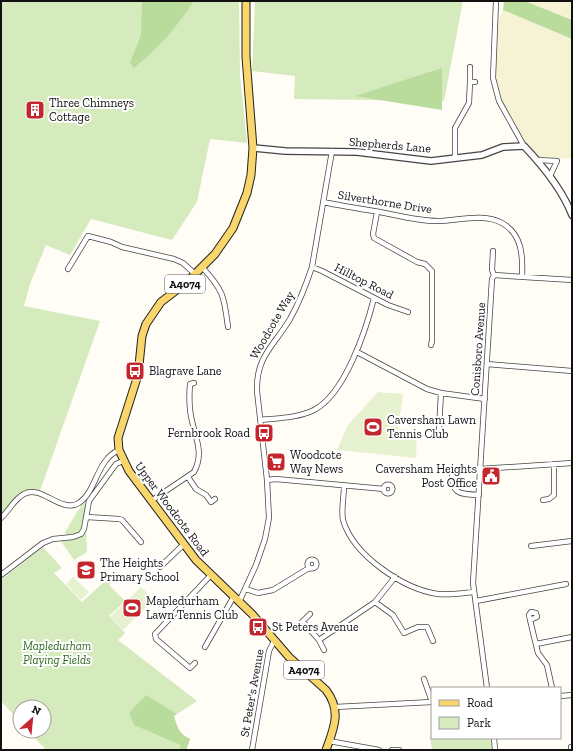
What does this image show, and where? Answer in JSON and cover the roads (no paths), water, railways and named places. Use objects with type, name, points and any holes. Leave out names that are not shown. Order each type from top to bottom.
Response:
[{"type":"main road","name":"Upper Woodcote Road","points":[[236,599],[210,576],[183,545],[122,461],[118,438],[138,376],[142,336],[146,324],[161,302],[196,274],[225,241],[238,216],[247,193],[251,175],[253,148],[246,57],[246,1]]},
{"type":"main road","name":"A4074","points":[[236,599],[274,641],[326,690],[335,707]]},
{"type":"main road","points":[[326,750],[335,719],[335,707]]},
{"type":"street","points":[[496,1],[493,78],[499,101],[524,146],[550,176],[569,206],[572,215]]},
{"type":"street","points":[[455,158],[455,128],[469,103],[472,82],[470,67]]},
{"type":"street","name":"Shepherds Lane","points":[[253,148],[285,151],[357,152],[409,159],[431,160],[482,155],[503,147],[524,146]]},
{"type":"street","name":"Woodcote Way","points":[[236,599],[246,589],[265,539],[269,518],[267,480],[256,378],[259,365],[266,350],[288,321],[296,307],[312,267],[332,151]]},
{"type":"street","points":[[537,160],[557,161],[550,176]]},
{"type":"street","name":"Silverthorne Drive","points":[[323,202],[439,221],[491,218],[502,223],[514,233],[521,245],[523,256],[522,276]]},
{"type":"street","points":[[377,212],[373,234],[374,238],[425,264],[432,271],[431,345]]},
{"type":"street","points":[[68,269],[88,236],[111,242],[122,247],[174,259],[183,263],[196,274]]},
{"type":"street","name":"Conisboro Avenue","points":[[487,687],[473,583],[492,279],[494,275],[492,270],[493,251]]},
{"type":"street","points":[[202,267],[218,286],[224,298],[230,319],[228,327]]},
{"type":"street","name":"Hilltop Road","points":[[312,267],[322,270],[374,298],[408,312]]},
{"type":"street","points":[[494,275],[572,280]]},
{"type":"street","points":[[260,420],[296,416],[315,410],[328,399],[357,352],[367,326],[374,298]]},
{"type":"street","points":[[357,352],[429,390],[484,399]]},
{"type":"street","points":[[487,364],[572,371]]},
{"type":"street","points":[[151,501],[194,472],[200,457],[192,420],[190,383]]},
{"type":"street","points":[[439,429],[441,393]]},
{"type":"street","points":[[1,518],[15,501],[27,492],[38,492],[49,498],[69,504],[76,504],[84,497],[99,470],[110,456],[119,450]]},
{"type":"street","points":[[1,575],[43,543],[53,539],[79,536],[84,528],[89,501],[116,464],[122,461]]},
{"type":"street","points":[[480,468],[572,463]]},
{"type":"street","points":[[543,500],[549,499],[554,494],[554,464]]},
{"type":"street","points":[[452,470],[452,482],[457,492],[462,494],[479,495]]},
{"type":"street","points":[[188,477],[196,489],[206,495],[211,502]]},
{"type":"street","points":[[267,480],[276,479],[384,489]]},
{"type":"street","points":[[344,486],[343,518],[351,539],[377,565],[417,589],[439,594],[474,592]]},
{"type":"street","points":[[84,497],[89,501]]},
{"type":"street","points":[[86,517],[119,519],[135,538],[141,542]]},
{"type":"street","points":[[531,546],[572,541]]},
{"type":"street","points":[[156,562],[161,568],[183,545]]},
{"type":"street","points":[[246,589],[258,593],[273,590],[309,568]]},
{"type":"street","points":[[195,663],[189,670],[156,639],[155,634],[210,576]]},
{"type":"street","points":[[319,640],[375,602],[395,577]]},
{"type":"street","points":[[476,601],[534,593],[540,589],[566,584]]},
{"type":"street","points":[[205,647],[236,599]]},
{"type":"street","points":[[375,602],[393,615],[404,633],[418,627],[427,627],[433,641]]},
{"type":"street","points":[[298,626],[304,622],[310,614]]},
{"type":"street","points":[[530,620],[538,653],[547,664],[552,687]]},
{"type":"street","points":[[304,622],[319,640],[324,650]]},
{"type":"street","points":[[536,644],[572,637]]},
{"type":"street","name":"St Peter's Avenue","points":[[252,750],[269,651],[274,641]]},
{"type":"street","points":[[424,679],[431,699]]},
{"type":"street","points":[[561,696],[572,696]]},
{"type":"street","points":[[335,707],[431,702]]},
{"type":"street","points":[[494,739],[495,750]]},
{"type":"street","points":[[329,741],[379,750]]},
{"type":"street","points":[[392,750],[399,750]]},
{"type":"place","name":"Three Chimneys Cottage","points":[[35,110]]},
{"type":"place","name":"Blagrave Lane","points":[[135,371]]},
{"type":"place","name":"Caversham Lawn Tennis Club","points":[[373,427]]},
{"type":"place","name":"Fernbrook Road","points":[[264,433]]},
{"type":"place","name":"Woodcote Way News","points":[[276,462]]},
{"type":"place","name":"Caversham Heights Post Office","points":[[491,476]]},
{"type":"place","name":"The Heights Primary School","points":[[86,570]]},
{"type":"place","name":"Mapledurham Lawn Tennis Club","points":[[132,608]]},
{"type":"place","name":"St Peters Avenue","points":[[258,627]]},
{"type":"park label","name":"Mapledurham Playing Fields","points":[[57,653]]}]
